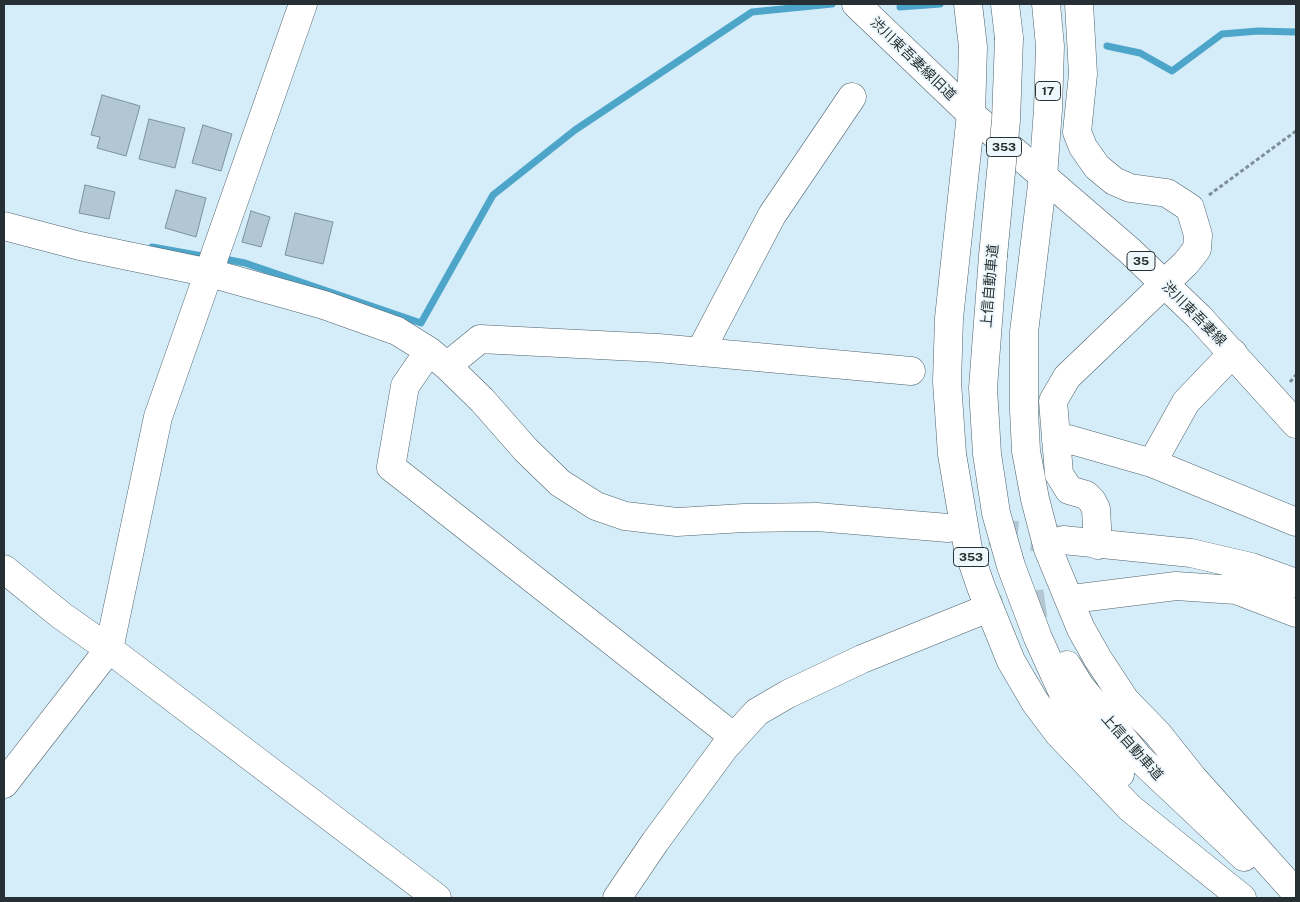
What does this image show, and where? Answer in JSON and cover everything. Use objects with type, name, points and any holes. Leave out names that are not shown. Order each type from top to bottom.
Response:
[{"type":"main road","points":[[4,784],[109,649],[158,417],[303,4]]},
{"type":"main road","name":"渋川東吾妻線旧道","points":[[856,4],[970,114]]},
{"type":"main road","points":[[968,4],[973,47],[970,114]]},
{"type":"main road","name":"上信自動車道","points":[[1005,4],[1009,38],[1006,120],[988,307],[984,398],[987,454],[996,513],[1012,566],[1038,638],[1063,693],[1100,751],[1124,778],[1253,898]]},
{"type":"main road","name":"17","points":[[1043,177],[1050,46],[1046,4]]},
{"type":"main road","points":[[1079,4],[1083,74],[1077,132],[1084,147],[1097,167],[1114,181],[1130,188],[1167,193],[1190,208],[1198,235],[1197,249],[1165,284],[1067,377],[1053,401],[1059,474],[1069,490],[1086,495],[1096,509],[1098,546]]},
{"type":"main road","points":[[700,352],[772,215],[852,97]]},
{"type":"main road","name":"渋川東吾妻線","points":[[970,114],[1130,251],[1165,284],[1233,353],[1296,424]]},
{"type":"main road","name":"353","points":[[970,114],[948,318],[947,382],[957,495],[968,549],[980,587],[1011,661],[1035,702],[1059,734],[1130,808],[1242,898]]},
{"type":"main road","points":[[1043,177],[1024,332],[1024,410],[1026,451],[1035,499],[1048,549],[1081,629],[1125,700],[1158,734],[1193,778],[1296,894]]},
{"type":"main road","points":[[4,226],[80,246],[210,272],[324,305],[397,331],[438,358],[482,400],[526,450],[560,483],[596,506],[625,516],[677,522],[816,517],[948,528]]},
{"type":"main road","points":[[734,737],[391,467],[405,386],[438,358],[480,339],[700,352],[912,371]]},
{"type":"main road","points":[[1152,463],[1186,402],[1233,353]]},
{"type":"main road","points":[[1056,440],[1068,439],[1152,463],[1296,522]]},
{"type":"main road","points":[[1063,540],[1098,546],[1191,553],[1251,567],[1296,583]]},
{"type":"main road","name":"上信自動車道","points":[[1012,566],[1060,654],[1080,686],[1109,724],[1139,758],[1172,790],[1290,898]]},
{"type":"main road","points":[[4,568],[62,616],[109,649],[436,898]]},
{"type":"main road","points":[[1080,598],[1176,586],[1236,590],[1296,613]]},
{"type":"main road","points":[[617,898],[655,842],[734,737],[756,712],[788,694],[862,659],[976,613]]},
{"type":"path","points":[[1190,208],[1296,131]]},
{"type":"building","points":[[102,95],[140,106],[126,156],[97,148],[100,137],[91,135]]},
{"type":"building","points":[[149,119],[185,128],[175,168],[139,159]]},
{"type":"building","points":[[203,125],[232,134],[221,171],[192,163]]},
{"type":"building","points":[[85,185],[115,192],[109,219],[79,213]]},
{"type":"building","points":[[176,190],[206,198],[196,237],[165,228]]},
{"type":"building","points":[[251,211],[270,217],[261,247],[242,242]]},
{"type":"building","points":[[295,213],[333,222],[323,264],[285,255]]},
{"type":"waterway","points":[[219,258],[245,263],[421,323],[493,195],[575,130],[752,12],[832,4]]},
{"type":"waterway","points":[[900,7],[940,4]]},
{"type":"waterway","points":[[1107,46],[1140,53],[1172,71],[1222,34],[1258,31],[1296,32]]},
{"type":"waterway","points":[[152,247],[208,257]]},
{"type":"tunnel","points":[[948,528],[1063,540]]},
{"type":"tunnel","points":[[976,613],[1080,598]]}]
